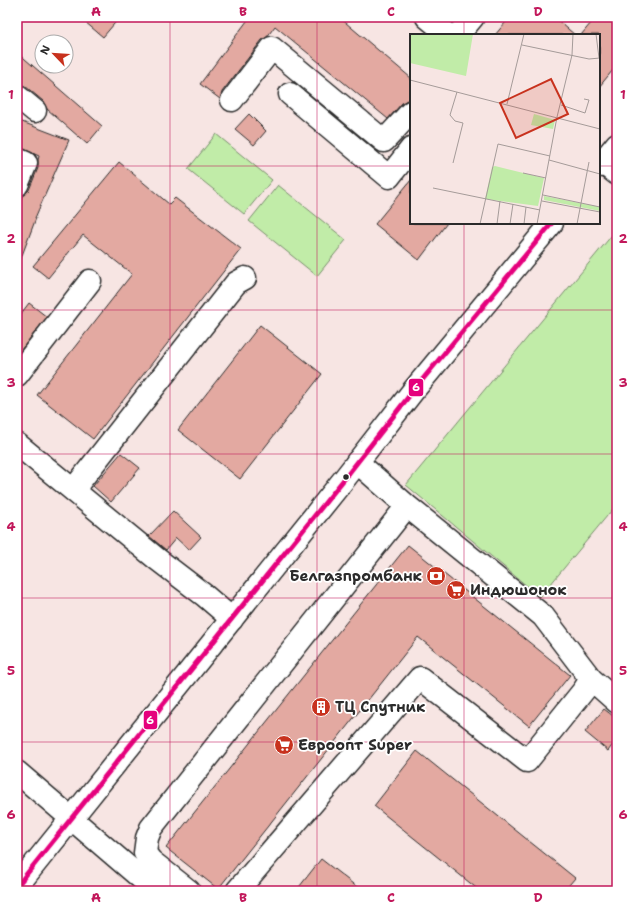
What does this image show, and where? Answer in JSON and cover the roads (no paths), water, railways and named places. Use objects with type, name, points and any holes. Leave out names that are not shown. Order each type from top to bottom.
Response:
[{"type":"main road","points":[[427,17],[448,34]]},
{"type":"main road","points":[[459,34],[473,17]]},
{"type":"main road","points":[[232,100],[272,48],[384,141],[410,113]]},
{"type":"main road","points":[[290,94],[389,177],[410,150]]},
{"type":"main road","points":[[17,96],[35,111]]},
{"type":"main road","points":[[604,166],[617,144]]},
{"type":"main road","points":[[17,159],[26,163],[17,185]]},
{"type":"main road","points":[[17,886],[413,391],[551,224]]},
{"type":"main road","points":[[73,490],[236,283],[245,278]]},
{"type":"main road","points":[[17,375],[90,281]]},
{"type":"main road","points":[[17,444],[232,619]]},
{"type":"main road","points":[[357,462],[407,506],[543,616],[591,679],[617,702]]},
{"type":"main road","points":[[189,891],[151,861],[145,853],[147,838],[151,828],[407,506]]},
{"type":"main road","points":[[237,891],[420,678],[527,761],[584,690],[591,679]]},
{"type":"main road","points":[[17,772],[156,891]]},
{"type":"place","name":"Белгазпромбанк","points":[[436,576]]},
{"type":"place","name":"Индюшонок","points":[[456,590]]},
{"type":"place","name":"ТЦ Спутник","points":[[321,707]]},
{"type":"place","name":"Евроопт Super","points":[[284,745]]}]
